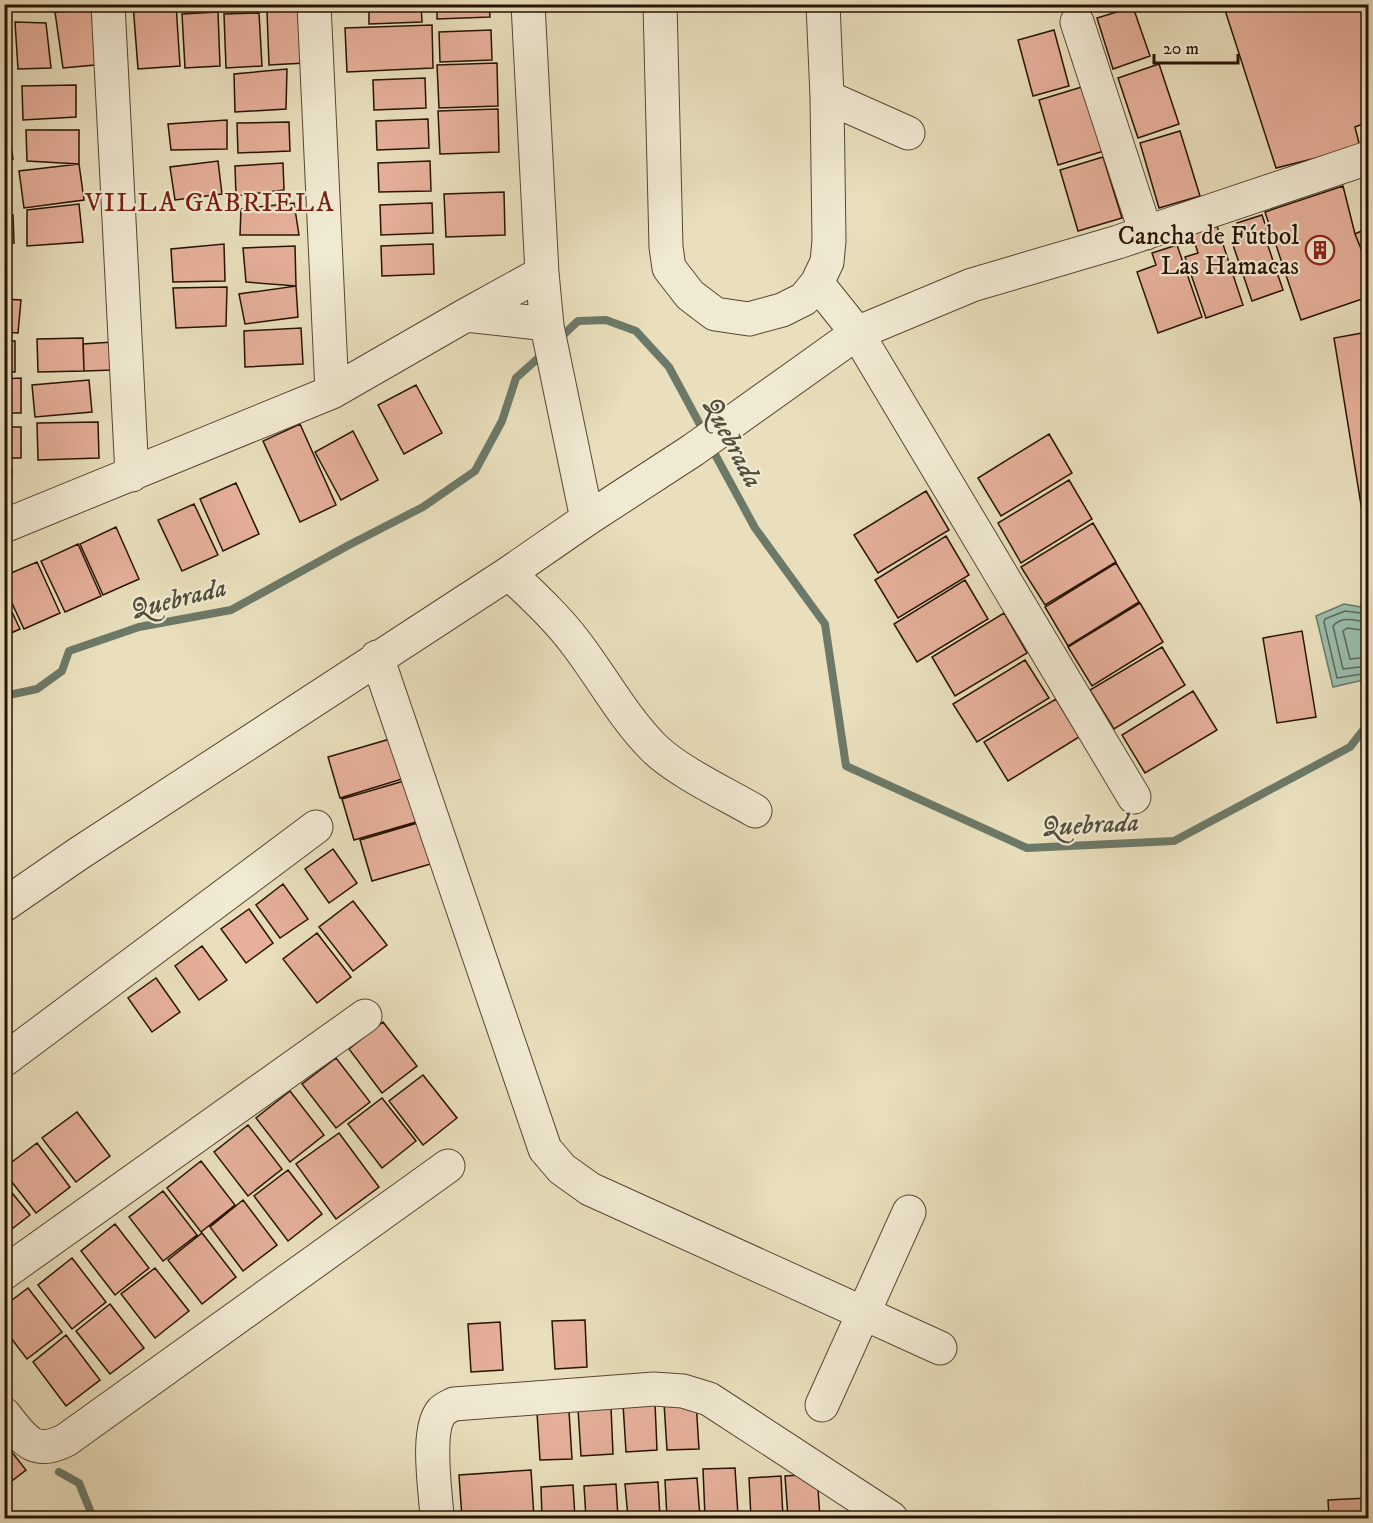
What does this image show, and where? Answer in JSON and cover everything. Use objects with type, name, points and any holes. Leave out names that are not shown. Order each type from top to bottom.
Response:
[{"type":"street","points":[[108,4],[132,475]]},
{"type":"street","points":[[314,4],[332,392]]},
{"type":"street","points":[[528,4],[542,273],[547,325],[586,519]]},
{"type":"street","points":[[660,4],[666,247],[669,268],[690,295],[715,314],[749,320],[782,310],[804,299],[817,283],[827,262],[829,241],[827,97],[823,4]]},
{"type":"street","points":[[1077,22],[1146,233]]},
{"type":"street","points":[[827,97],[908,133]]},
{"type":"street","points":[[4,905],[693,450],[857,333],[972,285],[1146,233],[1368,158]]},
{"type":"street","points":[[4,526],[332,392],[542,273]]},
{"type":"street","points":[[817,283],[857,333],[1134,797]]},
{"type":"street","points":[[466,315],[547,325]]},
{"type":"street","points":[[509,573],[557,619],[636,729],[656,750],[674,764],[755,811]]},
{"type":"street","points":[[377,657],[544,1149],[562,1169],[590,1189],[940,1348]]},
{"type":"street","points":[[4,1060],[316,827]]},
{"type":"street","points":[[4,1273],[365,1016]]},
{"type":"street","points":[[4,1414],[22,1437],[33,1446],[44,1448],[56,1446],[448,1166]]},
{"type":"street","points":[[822,1405],[909,1212]]},
{"type":"street","points":[[437,1518],[432,1438],[435,1422],[443,1410],[454,1404],[468,1402],[654,1389],[683,1390],[710,1399],[891,1518]]},
{"type":"water","points":[[1344,604],[1366,608],[1368,679],[1333,687],[1316,616]]},
{"type":"building","points":[[133,4],[176,4],[180,66],[138,69]]},
{"type":"building","points":[[369,4],[421,4],[422,22],[369,24]]},
{"type":"building","points":[[437,4],[489,4],[490,17],[437,19]]},
{"type":"building","points":[[1223,4],[1368,4],[1368,122],[1355,127],[1360,147],[1276,168]]},
{"type":"building","points":[[1133,7],[1150,56],[1113,69],[1097,18]]},
{"type":"building","points":[[302,9],[305,63],[269,65],[267,11]]},
{"type":"building","points":[[92,10],[95,65],[63,68],[55,12]]},
{"type":"building","points":[[218,12],[220,66],[185,68],[182,14]]},
{"type":"building","points":[[259,13],[262,66],[226,68],[224,14]]},
{"type":"building","points":[[15,22],[46,23],[51,68],[18,69]]},
{"type":"building","points":[[4,23],[9,78],[4,77]]},
{"type":"building","points":[[432,25],[433,68],[347,72],[345,28]]},
{"type":"building","points":[[491,30],[492,60],[440,62],[439,32]]},
{"type":"building","points":[[1054,30],[1069,86],[1033,96],[1018,40]]},
{"type":"building","points":[[497,63],[498,106],[439,108],[437,65]]},
{"type":"building","points":[[1159,64],[1179,124],[1138,138],[1118,78]]},
{"type":"building","points":[[287,69],[286,109],[235,112],[234,74]]},
{"type":"building","points":[[425,78],[426,108],[374,110],[373,80]]},
{"type":"building","points":[[4,83],[6,83],[11,119],[4,119]]},
{"type":"building","points":[[76,85],[76,117],[23,120],[22,86]]},
{"type":"building","points":[[1085,86],[1104,151],[1058,165],[1039,100]]},
{"type":"building","points":[[498,109],[499,152],[440,154],[438,111]]},
{"type":"building","points":[[428,119],[429,148],[377,150],[376,121]]},
{"type":"building","points":[[227,120],[227,149],[171,150],[168,124]]},
{"type":"building","points":[[289,122],[290,151],[238,153],[237,123]]},
{"type":"building","points":[[26,130],[79,130],[79,164],[27,161]]},
{"type":"building","points":[[1180,131],[1200,196],[1159,208],[1140,143]]},
{"type":"building","points":[[4,133],[9,133],[13,159],[4,159]]},
{"type":"building","points":[[1103,157],[1122,218],[1078,231],[1060,170]]},
{"type":"building","points":[[218,161],[222,194],[175,200],[170,167]]},
{"type":"building","points":[[430,161],[431,191],[379,192],[378,163]]},
{"type":"building","points":[[283,163],[284,190],[236,196],[235,166]]},
{"type":"building","points":[[79,164],[84,200],[24,208],[19,171]]},
{"type":"building","points":[[4,174],[11,174],[11,199],[4,200]]},
{"type":"building","name":"Cancha de Fútbol Las Hamacas","points":[[1343,186],[1355,234],[1368,266],[1368,297],[1301,320],[1265,212]]},
{"type":"building","points":[[504,192],[505,235],[446,237],[444,194]]},
{"type":"building","points":[[294,203],[299,235],[240,235],[241,209]]},
{"type":"building","points":[[432,203],[433,233],[381,235],[380,205]]},
{"type":"building","points":[[79,204],[83,242],[27,246],[27,210]]},
{"type":"building","points":[[4,215],[13,215],[14,243],[4,244]]},
{"type":"building","points":[[1262,215],[1271,242],[1267,243],[1283,290],[1252,301],[1232,242],[1243,239],[1237,223]]},
{"type":"building","points":[[1217,226],[1243,305],[1206,318],[1185,257],[1198,253],[1192,234]]},
{"type":"building","points":[[1368,228],[1368,266],[1355,234]]},
{"type":"building","points":[[224,244],[225,281],[173,282],[171,249]]},
{"type":"building","points":[[433,244],[434,274],[382,276],[381,246]]},
{"type":"building","points":[[1177,245],[1202,317],[1158,333],[1137,272],[1156,265],[1152,253]]},
{"type":"building","points":[[295,246],[296,286],[246,282],[243,248]]},
{"type":"building","points":[[4,256],[9,256],[8,287],[4,287]]},
{"type":"building","points":[[296,286],[298,317],[245,324],[239,294]]},
{"type":"building","points":[[227,287],[226,326],[176,328],[173,288]]},
{"type":"building","points":[[4,299],[21,300],[18,333],[4,332]]},
{"type":"building","points":[[301,328],[303,364],[245,367],[244,331]]},
{"type":"building","points":[[1368,332],[1368,548],[1334,338]]},
{"type":"building","points":[[83,338],[84,371],[38,372],[37,339]]},
{"type":"building","points":[[4,341],[15,341],[15,372],[4,372]]},
{"type":"building","points":[[113,342],[114,370],[84,371],[83,344]]},
{"type":"building","points":[[21,378],[21,413],[4,413],[4,379]]},
{"type":"building","points":[[89,380],[92,412],[35,417],[32,385]]},
{"type":"building","points":[[416,385],[442,433],[404,454],[378,405]]},
{"type":"building","points":[[98,422],[99,458],[38,460],[37,423]]},
{"type":"building","points":[[300,424],[336,505],[300,522],[263,441]]},
{"type":"building","points":[[4,427],[21,427],[21,458],[4,458]]},
{"type":"building","points":[[353,431],[378,480],[341,500],[315,452]]},
{"type":"building","points":[[1049,434],[1072,473],[1001,516],[978,478]]},
{"type":"building","points":[[4,468],[12,469],[10,504],[4,504]]},
{"type":"building","points":[[1069,480],[1092,519],[1021,563],[998,523]]},
{"type":"building","points":[[236,483],[259,534],[223,551],[200,499]]},
{"type":"building","points":[[926,491],[949,530],[878,573],[854,535]]},
{"type":"building","points":[[194,504],[218,555],[182,571],[158,520]]},
{"type":"building","points":[[1093,523],[1116,562],[1045,605],[1021,567]]},
{"type":"building","points":[[116,527],[139,579],[103,595],[80,544]]},
{"type":"building","points":[[946,536],[969,575],[898,618],[875,580]]},
{"type":"building","points":[[78,544],[101,596],[65,612],[41,561]]},
{"type":"building","points":[[37,562],[60,613],[24,629],[4,586],[4,576]]},
{"type":"building","points":[[1116,563],[1139,602],[1068,646],[1045,607]]},
{"type":"building","points":[[965,580],[988,619],[917,662],[894,624]]},
{"type":"building","points":[[4,595],[20,629],[4,636]]},
{"type":"building","points":[[1140,603],[1163,642],[1092,686],[1068,647]]},
{"type":"building","points":[[1004,613],[1027,653],[955,696],[932,657]]},
{"type":"building","points":[[1302,631],[1316,717],[1277,723],[1263,638]]},
{"type":"building","points":[[1162,647],[1185,685],[1114,729],[1090,690]]},
{"type":"building","points":[[1025,660],[1049,698],[977,742],[953,704]]},
{"type":"building","points":[[1193,691],[1217,730],[1145,773],[1122,735]]},
{"type":"building","points":[[1056,699],[1079,737],[1008,781],[984,742]]},
{"type":"building","points":[[390,739],[402,779],[340,798],[328,757]]},
{"type":"building","points":[[404,781],[416,822],[354,840],[342,799]]},
{"type":"building","points":[[421,822],[434,863],[372,881],[360,840]]},
{"type":"building","points":[[333,849],[357,883],[329,903],[305,869]]},
{"type":"building","points":[[283,884],[308,919],[280,938],[256,905]]},
{"type":"building","points":[[353,901],[387,945],[353,971],[319,927]]},
{"type":"building","points":[[249,909],[273,943],[246,963],[221,929]]},
{"type":"building","points":[[317,933],[351,977],[317,1003],[283,959]]},
{"type":"building","points":[[202,946],[227,980],[199,1000],[175,966]]},
{"type":"building","points":[[156,978],[180,1012],[152,1032],[128,998]]},
{"type":"building","points":[[383,1022],[417,1066],[382,1093],[349,1049]]},
{"type":"building","points":[[336,1058],[370,1102],[336,1128],[302,1084]]},
{"type":"building","points":[[423,1075],[457,1118],[423,1145],[389,1101]]},
{"type":"building","points":[[290,1091],[324,1135],[290,1162],[256,1118]]},
{"type":"building","points":[[382,1098],[416,1141],[382,1168],[348,1124]]},
{"type":"building","points":[[77,1112],[110,1156],[76,1182],[42,1138]]},
{"type":"building","points":[[248,1125],[282,1169],[248,1196],[214,1152]]},
{"type":"building","points":[[339,1133],[379,1187],[336,1219],[296,1164]]},
{"type":"building","points":[[37,1143],[70,1187],[36,1213],[4,1172],[4,1168]]},
{"type":"building","points":[[201,1161],[235,1205],[201,1232],[167,1188]]},
{"type":"building","points":[[288,1170],[322,1214],[288,1241],[254,1196]]},
{"type":"building","points":[[4,1183],[30,1215],[4,1235]]},
{"type":"building","points":[[163,1191],[197,1235],[163,1261],[129,1217]]},
{"type":"building","points":[[243,1200],[277,1245],[243,1271],[210,1227]]},
{"type":"building","points":[[115,1224],[149,1268],[115,1295],[81,1251]]},
{"type":"building","points":[[202,1233],[236,1277],[202,1304],[168,1260]]},
{"type":"building","points":[[72,1258],[106,1302],[72,1329],[38,1285]]},
{"type":"building","points":[[155,1268],[189,1311],[155,1338],[121,1294]]},
{"type":"building","points":[[28,1288],[62,1332],[27,1359],[4,1329],[4,1306]]},
{"type":"building","points":[[110,1304],[144,1348],[110,1374],[76,1331]]},
{"type":"building","points":[[585,1320],[587,1367],[555,1369],[552,1321]]},
{"type":"building","points":[[500,1322],[503,1370],[471,1372],[468,1324]]},
{"type":"building","points":[[66,1335],[100,1380],[66,1406],[33,1362]]},
{"type":"building","points":[[696,1401],[699,1449],[667,1450],[664,1403]]},
{"type":"building","points":[[655,1403],[657,1450],[626,1452],[623,1404]]},
{"type":"building","points":[[611,1407],[613,1454],[581,1456],[578,1409]]},
{"type":"building","points":[[569,1411],[572,1459],[540,1460],[537,1413]]},
{"type":"building","points":[[4,1442],[26,1470],[4,1487]]},
{"type":"building","points":[[735,1468],[738,1515],[705,1517],[703,1469]]},
{"type":"building","points":[[531,1470],[534,1518],[462,1518],[459,1475]]},
{"type":"building","points":[[817,1474],[820,1518],[788,1518],[785,1476]]},
{"type":"building","points":[[781,1476],[783,1518],[751,1518],[749,1478]]},
{"type":"building","points":[[697,1478],[700,1518],[667,1518],[665,1480]]},
{"type":"building","points":[[658,1482],[660,1518],[628,1518],[625,1484]]},
{"type":"building","points":[[616,1484],[618,1518],[586,1518],[584,1486]]},
{"type":"building","points":[[573,1485],[575,1518],[542,1518],[541,1487]]},
{"type":"building","points":[[1368,1498],[1368,1518],[1329,1518],[1328,1500]]},
{"type":"waterway","name":"Quebrada","points":[[559,339],[578,321],[606,320],[636,331],[669,367],[704,432]]},
{"type":"waterway","name":"Quebrada","points":[[4,696],[37,689],[62,671],[69,651],[139,627],[231,610],[423,507],[475,471],[502,421],[516,378],[545,352]]},
{"type":"waterway","name":"Quebrada","points":[[711,447],[755,528],[825,624],[846,766],[1027,848],[1174,841],[1350,747],[1368,724]]},
{"type":"waterway","name":"Quebrada","points":[[59,1472],[79,1483],[90,1510],[90,1518]]},
{"type":"place","name":"Cancha de Fútbol Las Hamacas","points":[[1320,250]]},
{"type":"district","name":"VILLA GABRIELA","points":[[210,202]]}]
